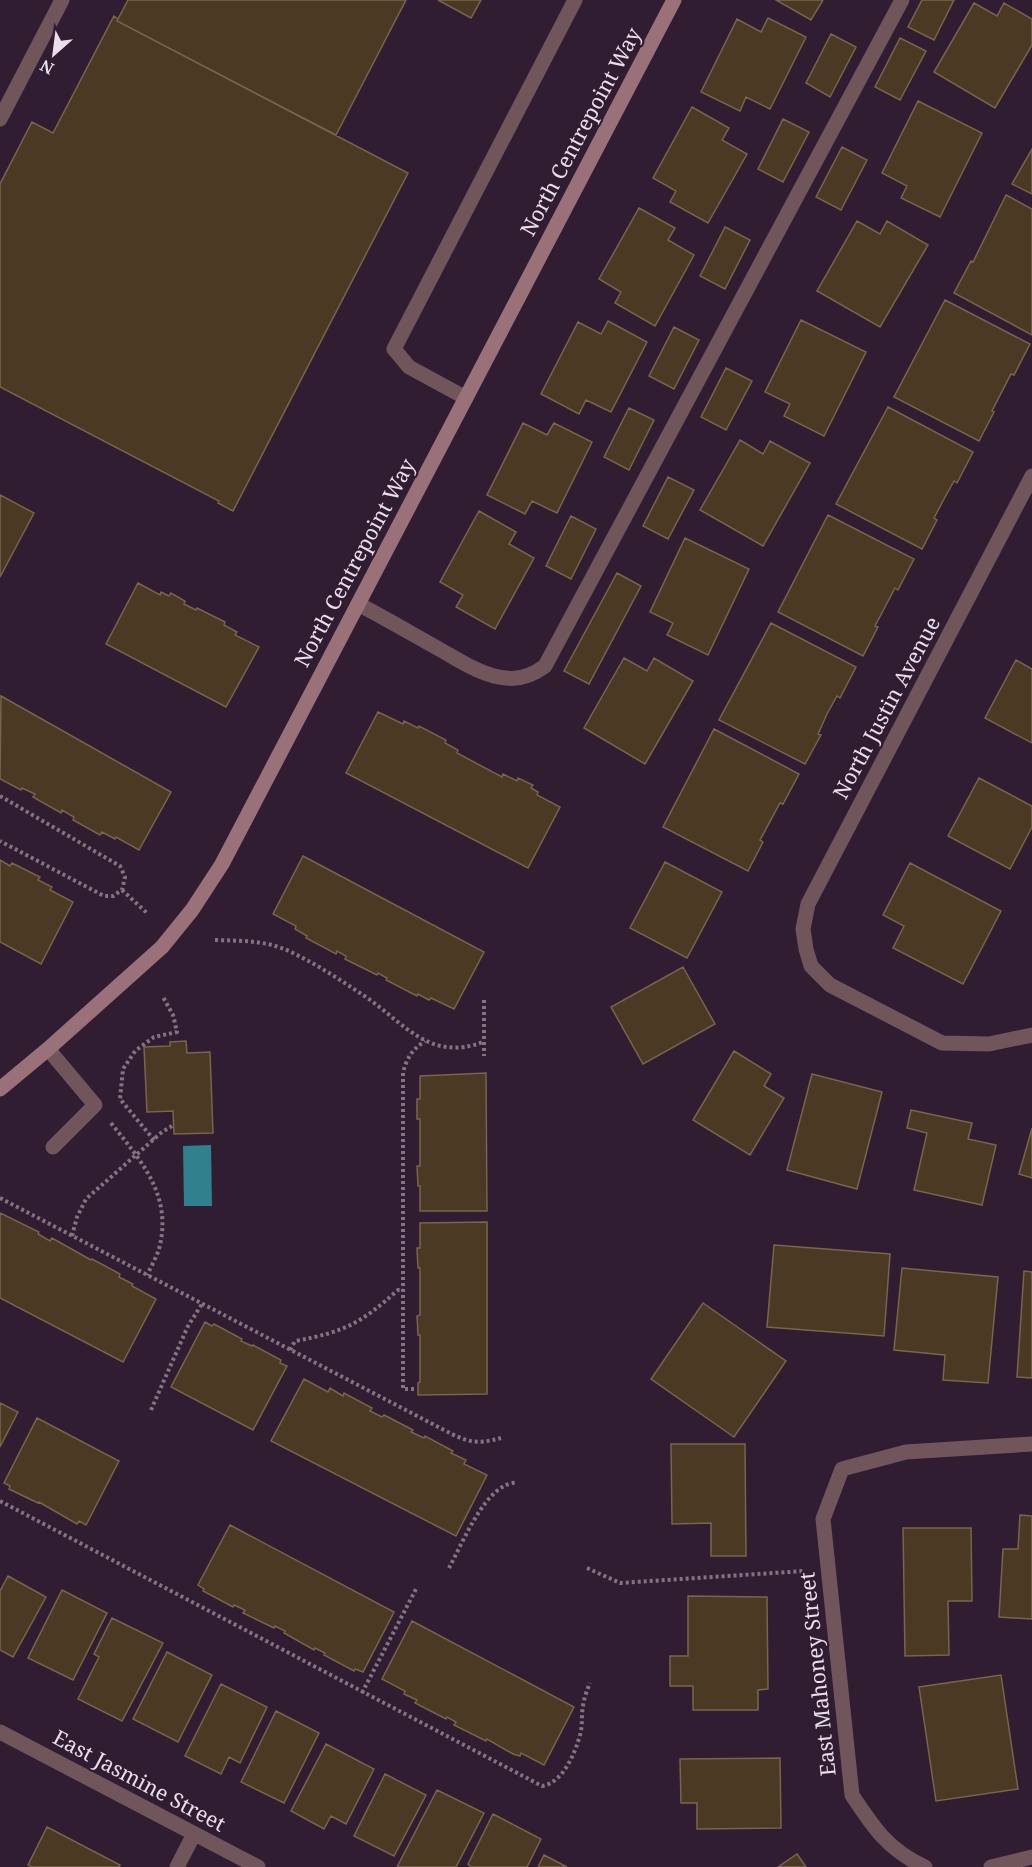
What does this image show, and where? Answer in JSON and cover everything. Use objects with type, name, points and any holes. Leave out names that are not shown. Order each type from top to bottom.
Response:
[{"type":"street","points":[[0,119],[63,0]]},
{"type":"street","points":[[466,398],[409,367],[394,349],[575,0]]},
{"type":"street","name":"North Centrepoint Way","points":[[0,1089],[162,947],[192,910],[222,864],[674,0]]},
{"type":"street","points":[[358,604],[487,673],[506,678],[521,678],[545,666],[902,0]]},
{"type":"street","name":"North Justin Avenue","points":[[1032,476],[808,904],[802,929],[811,966],[830,985],[942,1043],[989,1044],[1032,1035]]},
{"type":"street","points":[[48,1049],[95,1105],[53,1147]]},
{"type":"street","name":"East Mahoney Street","points":[[925,1867],[906,1858],[889,1845],[874,1829],[852,1795],[823,1519],[842,1468],[906,1452],[1032,1444]]},
{"type":"street","name":"East Jasmine Street","points":[[0,1732],[258,1867]]},
{"type":"street","points":[[177,1867],[194,1834]]},
{"type":"street","points":[[991,1867],[1032,1857]]},
{"type":"path","points":[[0,796],[120,866],[125,877],[122,890],[113,897],[104,896],[0,841]]},
{"type":"path","points":[[122,890],[148,914]]},
{"type":"path","points":[[215,940],[260,941],[290,951],[369,999],[406,1030],[425,1041],[445,1047],[467,1049],[483,1042]]},
{"type":"path","points":[[154,1140],[120,1099],[123,1069],[135,1051],[154,1037],[177,1032],[173,1015],[163,996]]},
{"type":"path","points":[[483,1000],[484,1056]]},
{"type":"path","points":[[414,1389],[403,1389],[403,1073],[406,1059],[413,1049],[425,1041]]},
{"type":"path","points":[[95,1105],[136,1155],[161,1201],[163,1224],[158,1251],[147,1275]]},
{"type":"path","points":[[72,1236],[77,1217],[87,1199],[171,1126]]},
{"type":"path","points":[[0,1198],[466,1441],[485,1442],[501,1438]]},
{"type":"path","points":[[290,1350],[295,1341],[352,1326],[375,1311],[398,1290],[403,1290]]},
{"type":"path","points":[[151,1410],[188,1326],[202,1304]]},
{"type":"path","points":[[449,1568],[471,1525],[488,1500],[503,1486],[517,1482]]},
{"type":"path","points":[[0,1501],[542,1786],[548,1785],[560,1775],[571,1757],[580,1733],[583,1705],[590,1683]]},
{"type":"path","points":[[587,1568],[620,1583],[828,1570]]},
{"type":"path","points":[[363,1693],[416,1589]]},
{"type":"water","points":[[211,1145],[212,1206],[184,1206],[183,1146]]},
{"type":"building","points":[[128,0],[406,0],[336,135],[117,21]]},
{"type":"building","points":[[438,0],[481,0],[471,18]]},
{"type":"building","points":[[776,0],[823,0],[811,20]]},
{"type":"building","points":[[922,0],[954,0],[934,40],[908,27]]},
{"type":"building","points":[[974,3],[997,16],[1004,3],[1032,19],[1032,45],[995,108],[934,72]]},
{"type":"building","points":[[114,16],[118,19],[117,21],[408,173],[233,511],[218,503],[219,501],[0,387],[0,184],[32,122],[53,133]]},
{"type":"building","points":[[768,18],[806,37],[770,109],[746,97],[740,111],[701,92],[737,19],[761,32]]},
{"type":"building","points":[[831,34],[856,47],[830,97],[806,83]]},
{"type":"building","points":[[900,38],[926,51],[900,100],[875,87]]},
{"type":"building","points":[[918,101],[982,133],[940,217],[901,198],[907,186],[882,173]]},
{"type":"building","points":[[692,107],[729,128],[722,140],[747,154],[708,223],[670,202],[676,191],[653,178]]},
{"type":"building","points":[[783,119],[809,132],[783,182],[758,169]]},
{"type":"building","points":[[842,147],[867,160],[841,210],[816,197]]},
{"type":"building","points":[[1032,149],[1032,194],[1012,184]]},
{"type":"building","points":[[1006,195],[1032,209],[1032,335],[954,293],[971,261],[973,262]]},
{"type":"building","points":[[639,208],[675,228],[668,240],[694,255],[655,326],[615,303],[621,292],[599,279]]},
{"type":"building","points":[[857,221],[880,234],[887,221],[928,245],[880,327],[817,291]]},
{"type":"building","points":[[725,227],[750,240],[725,289],[700,276]]},
{"type":"building","points":[[945,300],[1030,344],[1014,375],[1011,374],[979,441],[894,397]]},
{"type":"building","points":[[801,320],[866,352],[824,436],[784,416],[790,404],[765,392]]},
{"type":"building","points":[[608,321],[647,342],[611,412],[586,400],[579,414],[541,394],[578,322],[601,334]]},
{"type":"building","points":[[674,327],[699,340],[674,389],[649,376]]},
{"type":"building","points":[[726,368],[752,381],[726,430],[701,417]]},
{"type":"building","points":[[888,407],[973,452],[957,483],[954,481],[934,518],[937,520],[922,549],[836,504]]},
{"type":"building","points":[[629,408],[654,420],[629,470],[604,457]]},
{"type":"building","points":[[523,423],[547,435],[554,423],[592,442],[557,513],[532,501],[525,514],[487,495]]},
{"type":"building","points":[[740,440],[763,454],[770,441],[810,463],[763,546],[700,510]]},
{"type":"building","points":[[668,477],[694,490],[668,539],[643,526]]},
{"type":"building","points":[[0,495],[34,513],[0,577]]},
{"type":"building","points":[[479,511],[516,532],[509,544],[534,558],[495,629],[456,607],[463,595],[440,582]]},
{"type":"building","points":[[828,515],[914,559],[898,590],[895,588],[875,626],[878,627],[863,656],[778,612]]},
{"type":"building","points":[[571,516],[596,529],[571,579],[546,566]]},
{"type":"building","points":[[685,538],[749,569],[708,655],[667,635],[673,623],[650,612]]},
{"type":"building","points":[[617,573],[641,586],[589,684],[564,671]]},
{"type":"building","points":[[138,583],[160,595],[161,592],[169,596],[171,593],[185,601],[184,604],[225,622],[224,625],[237,632],[235,635],[259,647],[226,707],[106,644]]},
{"type":"building","points":[[771,623],[856,667],[840,698],[837,696],[827,714],[818,734],[821,735],[805,764],[719,720]]},
{"type":"building","points":[[624,658],[647,671],[654,658],[693,681],[645,764],[584,728]]},
{"type":"building","points":[[1016,660],[1032,669],[1032,743],[985,718]]},
{"type":"building","points":[[1,696],[171,792],[139,850],[116,837],[115,839],[102,832],[100,835],[73,820],[74,817],[62,810],[61,813],[33,797],[35,794],[22,788],[21,790],[0,779]]},
{"type":"building","points":[[378,712],[403,724],[404,721],[418,728],[419,726],[446,740],[445,743],[458,750],[457,753],[502,777],[503,774],[533,785],[531,788],[538,792],[537,795],[560,807],[528,868],[346,773]]},
{"type":"building","points":[[714,729],[799,774],[760,840],[763,842],[748,871],[663,827]]},
{"type":"building","points":[[979,778],[1032,806],[1032,827],[1010,869],[948,836]]},
{"type":"building","points":[[303,856],[484,952],[454,1009],[431,998],[429,1000],[418,994],[417,996],[386,980],[387,978],[378,973],[377,975],[345,959],[346,956],[337,951],[336,954],[306,938],[307,936],[295,929],[296,926],[273,914]]},
{"type":"building","points":[[0,860],[10,866],[12,863],[40,877],[38,880],[52,887],[50,890],[73,902],[41,964],[0,942]]},
{"type":"building","points":[[665,862],[722,892],[687,958],[630,928]]},
{"type":"building","points":[[910,863],[1001,911],[963,984],[893,948],[904,926],[883,915]]},
{"type":"building","points":[[683,967],[715,1024],[643,1064],[611,1007]]},
{"type":"building","points":[[186,1041],[187,1053],[210,1052],[213,1133],[174,1134],[173,1111],[147,1112],[144,1047],[170,1046],[170,1042]]},
{"type":"building","points":[[734,1051],[771,1074],[764,1086],[784,1098],[750,1155],[693,1120]]},
{"type":"building","points":[[486,1073],[487,1211],[420,1211],[417,1166],[420,1166],[420,1119],[417,1119],[417,1099],[420,1099],[420,1076]]},
{"type":"building","points":[[812,1074],[882,1092],[857,1189],[787,1170]]},
{"type":"building","points":[[911,1110],[972,1123],[968,1139],[996,1145],[982,1205],[914,1190],[927,1133],[907,1128]]},
{"type":"building","points":[[1032,1128],[1032,1178],[1019,1174]]},
{"type":"building","points":[[0,1213],[39,1232],[38,1234],[50,1241],[52,1238],[120,1274],[119,1277],[156,1299],[123,1362],[0,1298]]},
{"type":"building","points":[[487,1222],[487,1394],[418,1395],[420,1335],[418,1335],[417,1316],[420,1315],[420,1268],[418,1268],[417,1248],[420,1248],[420,1223]]},
{"type":"building","points":[[774,1245],[890,1254],[884,1336],[767,1327]]},
{"type":"building","points":[[902,1268],[998,1277],[988,1383],[943,1380],[945,1355],[894,1350]]},
{"type":"building","points":[[1024,1271],[1032,1272],[1032,1378],[1017,1377]]},
{"type":"building","points":[[703,1303],[786,1361],[734,1437],[651,1379]]},
{"type":"building","points":[[205,1322],[212,1326],[214,1324],[242,1339],[241,1341],[281,1360],[280,1363],[287,1366],[253,1430],[171,1387]]},
{"type":"building","points":[[304,1379],[328,1392],[330,1388],[343,1396],[344,1393],[372,1408],[370,1411],[382,1417],[384,1415],[413,1430],[411,1432],[424,1438],[425,1436],[453,1451],[451,1453],[466,1460],[464,1464],[487,1475],[456,1536],[271,1441]]},
{"type":"building","points":[[0,1403],[18,1412],[0,1447]]},
{"type":"building","points":[[37,1418],[119,1461],[86,1525],[79,1521],[77,1524],[39,1502],[9,1489],[10,1486],[4,1483]]},
{"type":"building","points":[[671,1444],[745,1444],[746,1556],[711,1556],[711,1523],[672,1524]]},
{"type":"building","points":[[1020,1515],[1032,1516],[1032,1619],[999,1617],[1003,1549],[1018,1549]]},
{"type":"building","points":[[230,1525],[394,1612],[363,1672],[355,1669],[354,1671],[324,1655],[325,1653],[315,1648],[314,1650],[284,1633],[285,1631],[243,1613],[245,1610],[234,1605],[233,1607],[203,1591],[204,1589],[198,1585]]},
{"type":"building","points":[[903,1528],[971,1528],[972,1601],[948,1601],[949,1655],[905,1656]]},
{"type":"building","points":[[8,1576],[46,1597],[13,1657],[0,1650],[0,1591]]},
{"type":"building","points":[[62,1590],[107,1613],[73,1680],[28,1658]]},
{"type":"building","points":[[688,1596],[767,1597],[768,1689],[758,1690],[758,1710],[693,1710],[693,1686],[670,1686],[670,1656],[688,1656]]},
{"type":"building","points":[[112,1618],[163,1643],[122,1721],[78,1699],[99,1657],[94,1654]]},
{"type":"building","points":[[412,1621],[574,1707],[544,1765],[521,1753],[520,1756],[513,1754],[487,1739],[486,1741],[454,1725],[456,1722],[415,1703],[417,1700],[404,1694],[405,1691],[382,1679]]},
{"type":"building","points":[[167,1652],[212,1675],[178,1742],[133,1719]]},
{"type":"building","points":[[1001,1675],[1018,1789],[936,1801],[919,1687]]},
{"type":"building","points":[[221,1684],[267,1707],[240,1763],[229,1757],[221,1774],[185,1756]]},
{"type":"building","points":[[276,1711],[319,1733],[284,1803],[241,1782]]},
{"type":"building","points":[[326,1744],[374,1769],[346,1824],[331,1816],[324,1829],[291,1811]]},
{"type":"building","points":[[780,1758],[781,1828],[697,1829],[697,1803],[681,1803],[680,1759]]},
{"type":"building","points":[[385,1774],[426,1795],[394,1856],[354,1836]]},
{"type":"building","points":[[437,1790],[484,1813],[456,1867],[397,1867]]},
{"type":"building","points":[[493,1814],[541,1839],[527,1867],[471,1867],[468,1864]]},
{"type":"building","points":[[47,1827],[120,1865],[119,1867],[32,1867],[28,1865]]},
{"type":"building","points":[[797,1854],[806,1867],[778,1867]]},
{"type":"building","points":[[544,1855],[567,1867],[538,1867]]}]
